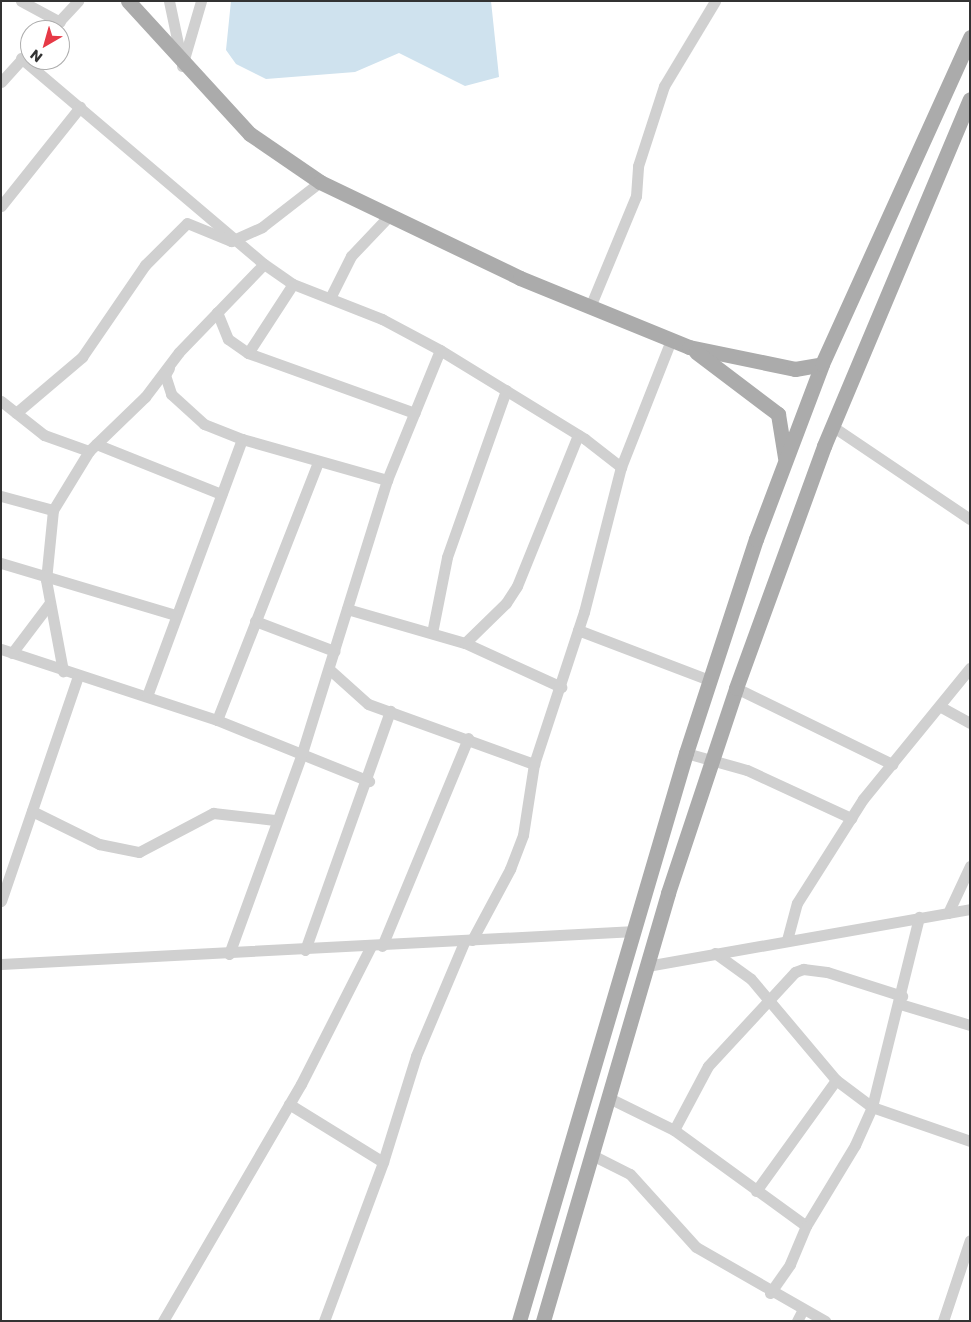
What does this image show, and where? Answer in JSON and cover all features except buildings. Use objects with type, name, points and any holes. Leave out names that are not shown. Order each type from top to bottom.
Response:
[{"type":"main road","points":[[128,1],[182,66],[250,134],[320,182],[389,216],[590,307],[689,347],[795,369],[822,364]]},
{"type":"main road","points":[[519,1321],[686,753],[756,539],[786,467],[822,364],[970,37]]},
{"type":"main road","points":[[543,1321],[647,966],[736,688],[832,426],[970,99]]},
{"type":"main road","points":[[926,132],[950,143]]},
{"type":"main road","points":[[689,347],[778,414],[783,426],[786,467]]},
{"type":"street","points":[[21,1],[56,20]]},
{"type":"street","points":[[62,20],[78,1]]},
{"type":"street","points":[[169,1],[182,66]]},
{"type":"street","points":[[182,66],[200,1]]},
{"type":"street","points":[[590,307],[636,196],[638,166],[664,86],[715,1]]},
{"type":"street","points":[[1,82],[20,59]]},
{"type":"street","points":[[35,70],[231,241],[293,284],[330,298],[440,350],[578,435],[621,467]]},
{"type":"street","points":[[1,206],[80,107]]},
{"type":"street","points":[[16,413],[82,357],[145,265],[187,223],[231,241],[262,227],[320,182]]},
{"type":"street","points":[[330,298],[351,256],[389,216]]},
{"type":"street","points":[[63,671],[46,580],[53,510],[92,448],[145,397],[179,352],[264,264]]},
{"type":"street","points":[[248,353],[293,284]]},
{"type":"street","points":[[217,312],[228,339],[248,353],[415,414]]},
{"type":"street","points":[[324,1321],[383,1162],[416,1056],[468,940],[510,869],[523,835],[534,764],[561,687],[578,630],[621,467],[671,340]]},
{"type":"street","points":[[230,954],[275,820],[302,753],[388,480],[440,350]]},
{"type":"street","points":[[179,352],[165,375],[171,394],[204,424],[242,439],[318,462],[388,480]]},
{"type":"street","points":[[432,633],[447,556],[506,390]]},
{"type":"street","points":[[1,401],[44,435],[92,448],[221,494]]},
{"type":"street","points":[[832,426],[970,519]]},
{"type":"street","points":[[465,643],[506,603],[517,586],[578,435]]},
{"type":"street","points":[[147,696],[175,615],[242,439]]},
{"type":"street","points":[[217,720],[318,462]]},
{"type":"street","points":[[1,496],[53,510]]},
{"type":"street","points":[[1,563],[46,580],[175,615]]},
{"type":"street","points":[[49,604],[5,653],[147,696],[217,720],[369,781]]},
{"type":"street","points":[[347,609],[465,643],[561,687]]},
{"type":"street","points":[[255,621],[334,651]]},
{"type":"street","points":[[578,630],[709,680]]},
{"type":"street","points":[[330,668],[368,704],[468,738],[534,764]]},
{"type":"street","points":[[787,940],[797,903],[851,818],[970,668]]},
{"type":"street","points":[[1,901],[78,676]]},
{"type":"street","points":[[736,688],[892,764]]},
{"type":"street","points":[[941,706],[970,723]]},
{"type":"street","points":[[305,950],[369,781],[390,711]]},
{"type":"street","points":[[163,1321],[289,1104],[376,946],[468,738]]},
{"type":"street","points":[[686,753],[771,779],[851,818]]},
{"type":"street","points":[[32,811],[99,844],[139,852],[213,813],[275,820]]},
{"type":"street","points":[[948,912],[970,866]]},
{"type":"street","points":[[647,966],[970,909]]},
{"type":"street","points":[[770,1293],[790,1264],[806,1226],[855,1145],[872,1107],[901,1000],[919,917]]},
{"type":"street","points":[[1,964],[230,954],[635,931]]},
{"type":"street","points":[[715,953],[751,979],[836,1080],[872,1107],[970,1140]]},
{"type":"street","points":[[674,1130],[708,1066],[803,969],[901,1000],[970,1025]]},
{"type":"street","points":[[756,1191],[836,1080]]},
{"type":"street","points":[[609,1098],[674,1130],[806,1226]]},
{"type":"street","points":[[289,1104],[383,1162]]},
{"type":"street","points":[[592,1155],[630,1174],[696,1247],[770,1293],[825,1321]]},
{"type":"street","points":[[943,1321],[970,1240]]},
{"type":"street","points":[[796,1321],[803,1309]]},
{"type":"water","points":[[231,1],[491,1],[499,77],[465,86],[399,53],[355,72],[266,79],[236,64],[226,50]]}]
